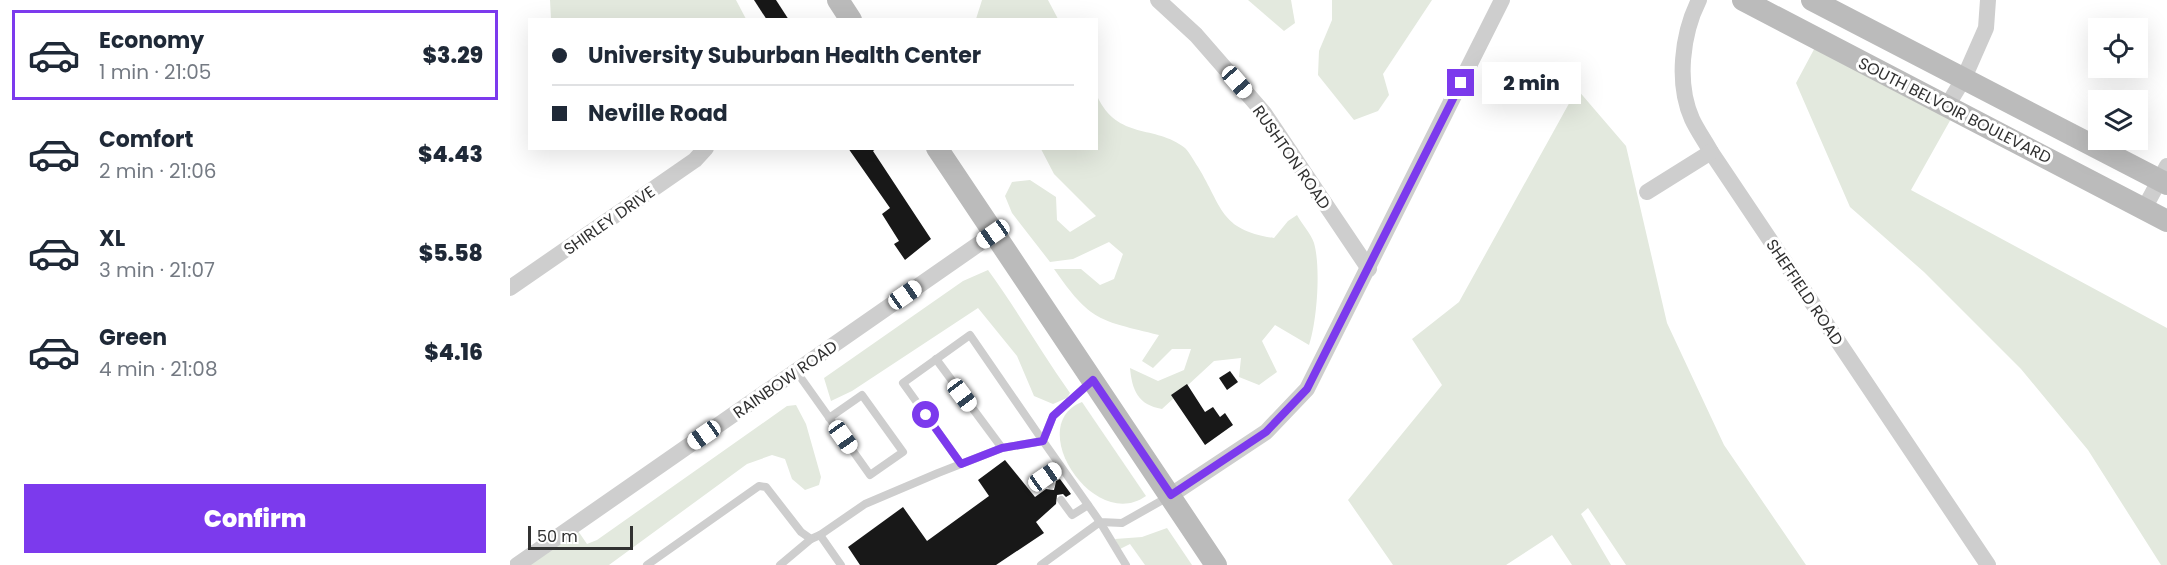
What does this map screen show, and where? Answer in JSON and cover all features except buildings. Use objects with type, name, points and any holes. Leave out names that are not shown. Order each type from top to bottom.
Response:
[{"type":"street","points":[[838,0],[850,18]]},
{"type":"street","name":"RUSHTON ROAD","points":[[1158,0],[1196,35],[1264,113],[1369,269]]},
{"type":"street","points":[[1171,495],[1266,432],[1307,389],[1502,0]]},
{"type":"street","name":"SHEFFIELD ROAD","points":[[1699,0],[1690,18],[1682,72],[1691,117],[1711,152],[1988,565]]},
{"type":"street","name":"SOUTH BELVOIR BOULEVARD","points":[[1743,0],[2167,221]]},
{"type":"street","name":"SOUTH BELVOIR BOULEVARD","points":[[1812,0],[2165,177]]},
{"type":"street","points":[[1947,106],[1964,78],[1986,28],[1988,0]]},
{"type":"street","name":"SHIRLEY DRIVE","points":[[510,288],[695,160],[704,150]]},
{"type":"street","points":[[938,150],[1216,565]]},
{"type":"street","points":[[1647,192],[1711,152]]},
{"type":"street","points":[[2144,209],[2165,177]]},
{"type":"street","name":"RAINBOW ROAD","points":[[517,565],[993,234]]},
{"type":"lane","points":[[961,464],[903,383],[970,335],[1100,522],[1126,565]]},
{"type":"lane","points":[[936,359],[1002,448]]},
{"type":"lane","points":[[796,371],[829,418],[870,475],[903,452],[862,395],[829,418]]},
{"type":"lane","points":[[1043,441],[1053,416],[1093,380]]},
{"type":"lane","points":[[780,565],[811,539],[865,504],[1002,448],[1043,441]]},
{"type":"lane","points":[[1051,485],[1045,477],[1060,466]]},
{"type":"lane","points":[[647,565],[759,486],[766,487],[801,532],[811,539]]},
{"type":"lane","points":[[1041,565],[1100,522],[1122,523],[1171,495]]},
{"type":"lane","points":[[1061,500],[1072,515],[1088,505]]},
{"type":"lane","points":[[820,535],[841,565]]},
{"type":"shaded area","points":[[550,0],[736,0],[745,18],[551,18]]},
{"type":"shaded area","points":[[982,0],[1048,0],[1057,18],[976,18]]},
{"type":"shaded area","points":[[1248,0],[1291,0],[1295,23],[1284,31]]},
{"type":"shaded area","points":[[1332,0],[1432,0],[1383,74],[1389,95],[1378,111],[1354,120],[1318,75],[1319,51],[1332,20]]},
{"type":"shaded area","points":[[1819,40],[1956,110],[1911,190],[2167,328],[2167,565],[2161,565],[2088,450],[2021,369],[1924,272],[1850,207],[1796,83]]},
{"type":"shaded area","points":[[1577,89],[1626,146],[1667,323],[1724,445],[1806,565],[1626,565],[1588,508],[1581,514],[1611,565],[1572,565],[1552,535],[1506,565],[1393,565],[1348,500],[1442,385],[1412,339],[1459,302]]},
{"type":"shaded area","points":[[1098,98],[1115,120],[1126,126],[1162,136],[1185,148],[1225,215],[1243,229],[1274,238],[1288,221],[1297,215],[1311,236],[1316,253],[1317,294],[1309,345],[1275,325],[1262,341],[1277,372],[1259,385],[1239,377],[1241,358],[1214,361],[1162,409],[1147,404],[1135,390],[1130,368],[1158,381],[1184,370],[1191,349],[1172,349],[1153,368],[1142,361],[1159,335],[1109,322],[1088,309],[1067,286],[1054,269],[1081,269],[1100,285],[1114,279],[1123,254],[1109,242],[1073,259],[1050,262],[1012,213],[1005,196],[1012,182],[1030,180],[1056,197],[1057,220],[1070,232],[1096,216],[1054,174],[1042,150],[1098,150]]},
{"type":"shaded area","points":[[988,270],[1070,393],[1067,398],[1053,404],[1034,396],[1017,356],[978,308],[852,391],[831,401],[824,378],[963,281]]},
{"type":"shaded area","points":[[1082,402],[1146,496],[1126,504],[1106,500],[1087,489],[1072,472],[1063,452],[1060,432],[1066,414]]},
{"type":"shaded area","points":[[796,405],[806,424],[821,477],[819,485],[805,490],[792,479],[785,459],[772,455],[747,464],[609,565],[517,565],[574,525],[587,544],[597,540],[787,406]]},
{"type":"shaded area","points":[[1167,528],[1192,565],[1145,565],[1130,544],[1120,549],[1115,539],[1142,537]]},
{"type":"route","points":[[926,415],[961,464],[1002,448],[1043,441],[1053,416],[1093,380],[1171,495],[1266,432],[1307,389],[1461,83]]}]
